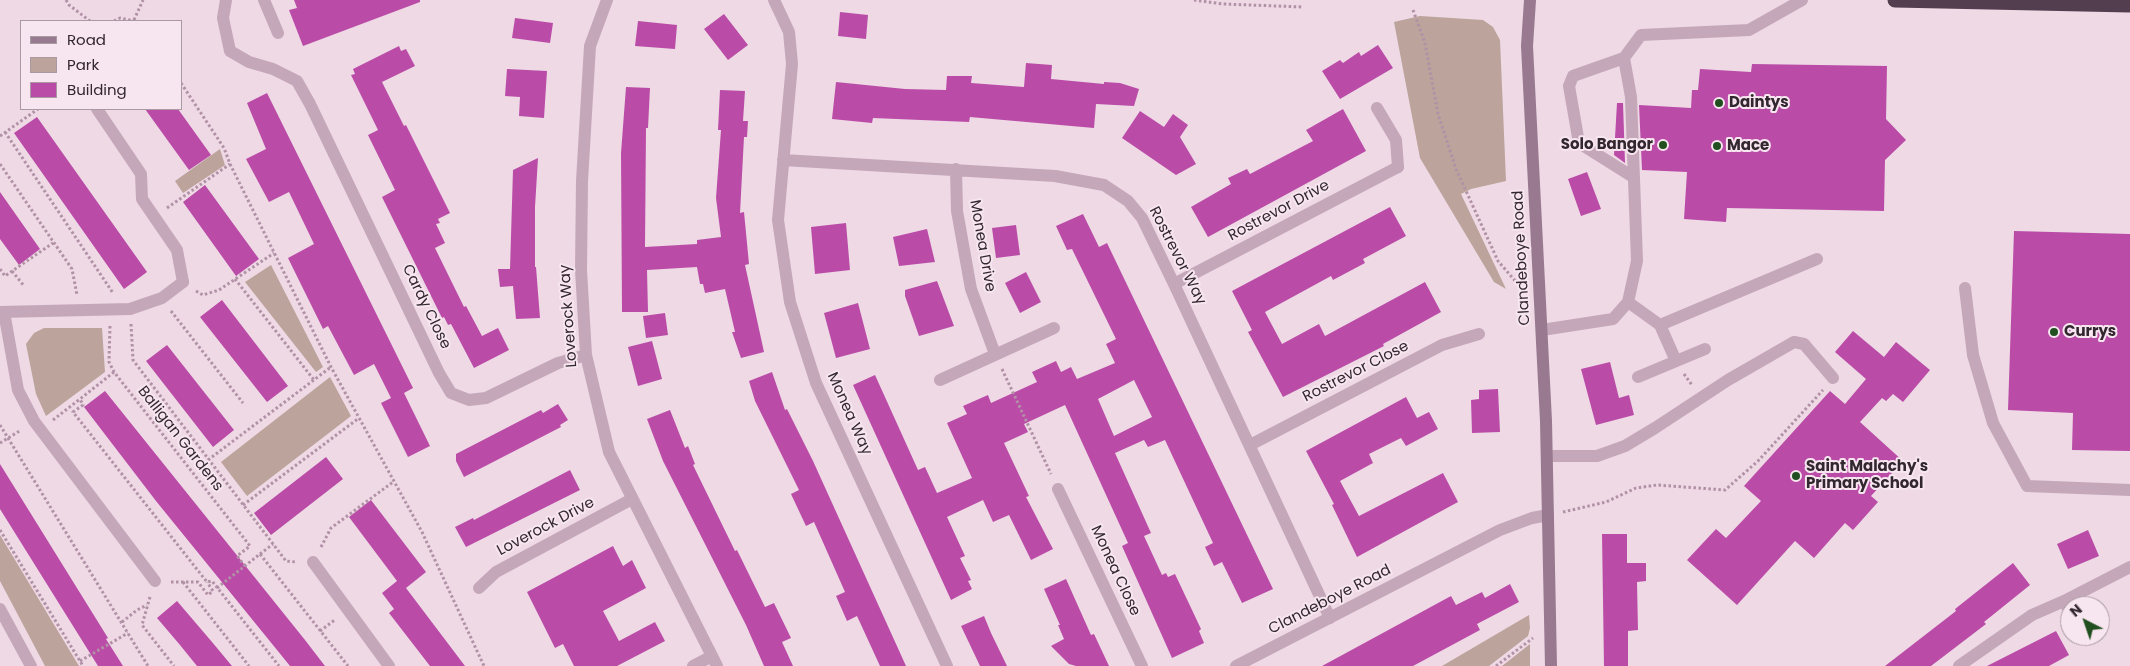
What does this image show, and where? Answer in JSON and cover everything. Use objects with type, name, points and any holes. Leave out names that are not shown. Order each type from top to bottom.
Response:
[{"type":"highway","points":[[1895,0],[2130,5]]},
{"type":"street","name":"Cardy Close","points":[[226,0],[223,18],[230,51],[249,62],[274,69],[296,81],[310,104],[439,373],[451,393],[469,400],[486,398],[558,363],[586,355]]},
{"type":"street","points":[[264,0],[278,33]]},
{"type":"street","name":"Loverock Way","points":[[607,0],[590,46],[582,181],[581,270],[586,355],[610,452],[715,661]]},
{"type":"street","points":[[774,0],[789,32],[792,64],[783,160]]},
{"type":"street","name":"Clandeboye Road","points":[[1530,0],[1527,46],[1547,456],[1551,666]]},
{"type":"street","points":[[1633,177],[1579,142],[1569,86],[1573,76],[1624,58],[1641,35],[1749,30],[1802,0]]},
{"type":"street","points":[[1542,330],[1613,319],[1628,302],[1637,261],[1631,97],[1624,58]]},
{"type":"street","name":"Rostrevor Drive","points":[[1174,284],[1398,167],[1396,140],[1377,108]]},
{"type":"street","points":[[98,110],[141,174],[142,199],[176,250],[183,282],[162,298],[130,309],[2,312],[18,390],[34,421],[155,580]]},
{"type":"street","name":"Rostrevor Way","points":[[783,160],[1055,176],[1104,185],[1128,201],[1142,218],[1174,284],[1330,618]]},
{"type":"street","name":"Monea Way","points":[[783,160],[778,220],[790,302],[816,383],[947,666]]},
{"type":"street","name":"Monea Drive","points":[[956,169],[958,211],[971,289],[995,354]]},
{"type":"street","points":[[1660,325],[1817,259]]},
{"type":"street","points":[[1965,288],[1973,355],[1993,423],[2026,486],[2130,490]]},
{"type":"street","points":[[1628,302],[1660,325],[1676,361]]},
{"type":"street","points":[[940,380],[1054,328]]},
{"type":"street","name":"Rostrevor Close","points":[[1250,445],[1442,345],[1479,334]]},
{"type":"street","points":[[1547,456],[1597,456],[1625,446],[1794,342],[1804,344],[1833,378]]},
{"type":"street","points":[[1638,377],[1705,349]]},
{"type":"street","name":"Monea Close","points":[[1058,489],[1142,666]]},
{"type":"street","name":"Loverock Drive","points":[[479,588],[496,572],[632,499]]},
{"type":"street","name":"Clandeboye Road","points":[[1236,666],[1500,530],[1532,518],[1548,515]]},
{"type":"street","points":[[313,562],[389,666]]},
{"type":"street","points":[[2083,596],[2130,567]]},
{"type":"street","points":[[1958,666],[2032,615],[2060,608]]},
{"type":"street","points":[[0,609],[31,666]]},
{"type":"street","points":[[693,666],[715,661]]},
{"type":"path","points":[[66,0],[69,5],[89,20]]},
{"type":"path","points":[[134,20],[143,0]]},
{"type":"path","points":[[1194,0],[1223,4],[1303,7]]},
{"type":"path","points":[[1413,10],[1425,44],[1438,114],[1456,169],[1498,261],[1541,313]]},
{"type":"path","points":[[116,20],[120,18],[129,20]]},
{"type":"path","points":[[182,85],[224,148],[230,164],[331,367],[422,532],[484,666]]},
{"type":"path","points":[[0,136],[37,110]]},
{"type":"path","name":"Balligan Gardens","points":[[5,132],[115,295],[109,362],[114,372],[250,546],[237,556],[245,566]]},
{"type":"path","points":[[0,164],[72,269],[81,310]]},
{"type":"path","points":[[154,217],[230,164]]},
{"type":"path","points":[[0,268],[5,276],[53,243]]},
{"type":"path","points":[[183,282],[202,295],[219,290],[274,253]]},
{"type":"path","points":[[12,271],[24,286]]},
{"type":"path","points":[[235,279],[314,380]]},
{"type":"path","points":[[162,298],[243,403]]},
{"type":"path","points":[[130,309],[133,360],[286,561],[313,562],[331,528],[393,482]]},
{"type":"path","points":[[995,354],[1058,489]]},
{"type":"path","points":[[1676,361],[1689,383],[1705,396]]},
{"type":"path","points":[[208,460],[331,367]]},
{"type":"path","points":[[61,414],[114,372]]},
{"type":"path","points":[[1548,515],[1606,502],[1622,494],[1643,487],[1657,485],[1725,490],[1758,461],[1833,378]]},
{"type":"path","points":[[80,399],[83,405],[73,412],[213,591],[208,595],[198,582],[155,580],[142,625],[174,666]]},
{"type":"path","points":[[243,505],[359,418]]},
{"type":"path","points":[[0,425],[148,666]]},
{"type":"path","points":[[0,444],[8,438]]},
{"type":"path","points":[[0,530],[83,666]]},
{"type":"path","points":[[217,588],[273,544]]},
{"type":"path","points":[[260,554],[348,666]]},
{"type":"path","points":[[183,582],[249,666]]},
{"type":"path","points":[[207,582],[212,582],[278,666]]},
{"type":"path","points":[[122,622],[137,610],[148,605]]},
{"type":"path","points":[[1496,666],[1532,638],[1550,627]]},
{"type":"path","points":[[80,661],[128,633]]},
{"type":"green space","points":[[1420,16],[1483,20],[1493,27],[1500,40],[1506,181],[1471,189],[1461,194],[1506,289],[1494,282],[1420,158],[1394,22]]},
{"type":"green space","points":[[220,149],[225,165],[183,193],[175,181]]},
{"type":"green space","points":[[271,265],[323,367],[316,372],[245,282]]},
{"type":"green space","points":[[44,328],[102,328],[105,372],[46,416],[36,394],[26,344],[34,333]]},
{"type":"green space","points":[[330,377],[351,416],[247,496],[221,462]]},
{"type":"green space","points":[[0,535],[79,666],[45,666],[0,581]]},
{"type":"green space","points":[[1529,615],[1530,628],[1528,636],[1489,666],[1442,666]]},
{"type":"green space","points":[[1530,644],[1530,666],[1502,666]]},
{"type":"building","points":[[294,0],[420,0],[420,2],[303,46],[289,10],[297,8]]},
{"type":"building","points":[[840,12],[868,15],[866,39],[838,36]]},
{"type":"building","points":[[724,14],[748,45],[728,60],[704,29]]},
{"type":"building","points":[[515,18],[553,23],[550,43],[512,38]]},
{"type":"building","points":[[638,21],[677,25],[675,49],[635,46]]},
{"type":"building","points":[[1378,45],[1393,68],[1340,99],[1322,71],[1340,60],[1343,63],[1359,52],[1361,56]]},
{"type":"building","points":[[399,46],[401,51],[406,49],[415,66],[382,82],[450,213],[438,219],[440,223],[436,224],[445,243],[435,248],[464,307],[466,306],[482,336],[498,328],[509,350],[474,368],[451,324],[448,325],[444,317],[442,318],[382,197],[395,190],[368,135],[378,130],[351,75],[355,74],[353,69]]},
{"type":"building","points":[[1026,63],[1052,65],[1051,79],[1104,84],[1104,82],[1120,83],[1139,89],[1134,106],[1096,104],[1094,128],[970,117],[969,122],[873,118],[872,123],[832,119],[836,82],[905,89],[946,90],[947,76],[972,76],[971,83],[1024,87]]},
{"type":"building","points":[[1752,64],[1887,66],[1886,119],[1906,140],[1885,160],[1884,211],[1727,208],[1726,222],[1684,219],[1687,172],[1642,170],[1639,105],[1691,108],[1692,90],[1698,90],[1700,69],[1751,72]]},
{"type":"building","points":[[507,69],[547,71],[544,118],[519,116],[520,97],[505,96]]},
{"type":"building","points":[[626,87],[650,88],[648,128],[646,128],[645,247],[697,244],[697,240],[721,237],[716,198],[721,130],[718,130],[720,90],[745,91],[743,121],[748,121],[747,137],[744,137],[740,213],[744,212],[749,264],[745,265],[764,352],[741,358],[732,332],[735,332],[725,289],[705,293],[703,284],[700,284],[697,267],[647,270],[648,312],[622,312],[621,153]]},
{"type":"building","points":[[267,93],[413,388],[404,393],[430,446],[408,457],[381,403],[391,398],[374,364],[354,375],[328,326],[323,329],[288,258],[314,244],[289,192],[269,202],[246,159],[266,149],[247,103]]},
{"type":"building","points":[[1617,103],[1623,103],[1625,163],[1614,155]]},
{"type":"building","points":[[1343,109],[1366,151],[1208,237],[1191,207],[1231,184],[1228,178],[1247,169],[1250,174],[1313,141],[1306,130]]},
{"type":"building","points":[[146,110],[179,110],[211,155],[189,170]]},
{"type":"building","points":[[1140,111],[1164,127],[1173,114],[1188,125],[1180,137],[1196,164],[1176,175],[1122,138]]},
{"type":"building","points":[[37,117],[147,272],[124,289],[14,133]]},
{"type":"building","points":[[538,158],[535,207],[535,267],[540,318],[516,319],[513,286],[500,287],[498,269],[510,269],[513,170]]},
{"type":"building","points":[[1587,172],[1601,209],[1581,216],[1568,179]]},
{"type":"building","points":[[205,185],[259,259],[236,276],[183,202]]},
{"type":"building","points":[[0,192],[40,249],[19,265],[0,239]]},
{"type":"building","points":[[1390,207],[1406,236],[1363,259],[1365,263],[1333,280],[1331,276],[1265,312],[1282,344],[1319,324],[1325,336],[1425,282],[1441,312],[1383,344],[1384,346],[1283,397],[1248,332],[1252,330],[1232,291]]},
{"type":"building","points":[[1083,214],[1099,247],[1107,243],[1273,589],[1242,603],[1222,562],[1214,566],[1205,547],[1213,543],[1165,440],[1148,447],[1144,440],[1115,453],[1151,533],[1144,536],[1162,575],[1166,573],[1168,577],[1175,574],[1201,629],[1199,631],[1204,643],[1172,658],[1122,546],[1128,543],[1065,405],[1024,424],[1028,432],[1004,443],[1029,496],[1026,497],[1053,549],[1031,560],[1009,515],[993,522],[983,500],[947,517],[965,556],[960,558],[971,580],[968,581],[972,589],[951,600],[853,385],[875,375],[918,470],[925,467],[937,493],[972,478],[947,423],[967,414],[963,406],[988,395],[991,403],[1037,382],[1032,372],[1056,361],[1061,372],[1071,367],[1077,379],[1115,363],[1106,344],[1116,339],[1072,249],[1067,250],[1056,226]],"holes":[[[1134,380],[1152,417],[1114,436],[1098,399]]]},
{"type":"building","points":[[846,223],[850,270],[815,274],[811,227]]},
{"type":"building","points":[[1016,225],[1020,255],[996,258],[992,228]]},
{"type":"building","points":[[927,229],[935,262],[899,266],[893,237]]},
{"type":"building","points":[[2014,231],[2130,234],[2130,451],[2072,450],[2073,413],[2008,410]]},
{"type":"building","points":[[1026,272],[1041,302],[1020,313],[1005,283]]},
{"type":"building","points":[[937,281],[954,326],[919,336],[905,296],[905,290]]},
{"type":"building","points":[[222,300],[288,386],[267,402],[200,317]]},
{"type":"building","points":[[858,303],[870,349],[836,358],[824,313]]},
{"type":"building","points":[[665,313],[668,335],[646,338],[643,316]]},
{"type":"building","points":[[1853,331],[1884,357],[1896,342],[1930,370],[1903,402],[1893,394],[1886,401],[1882,398],[1860,422],[1903,461],[1871,496],[1878,502],[1853,530],[1845,523],[1814,558],[1795,541],[1737,605],[1687,560],[1716,529],[1726,538],[1761,501],[1744,486],[1830,391],[1845,404],[1866,379],[1835,352]]},
{"type":"building","points":[[652,341],[662,379],[638,386],[628,347]]},
{"type":"building","points":[[167,345],[234,430],[213,447],[146,361]]},
{"type":"building","points":[[1610,362],[1619,398],[1629,395],[1634,415],[1596,425],[1581,369]]},
{"type":"building","points":[[772,372],[785,410],[787,409],[813,461],[906,666],[880,666],[857,616],[847,621],[836,596],[845,592],[814,522],[806,526],[791,494],[799,490],[755,401],[749,381]]},
{"type":"building","points":[[1498,389],[1500,432],[1472,433],[1471,400],[1479,399],[1479,390]]},
{"type":"building","points":[[105,391],[325,666],[290,666],[156,501],[84,407]]},
{"type":"building","points":[[1406,397],[1417,418],[1429,412],[1438,429],[1406,446],[1401,438],[1369,454],[1373,463],[1340,481],[1359,516],[1443,473],[1458,502],[1357,557],[1332,505],[1334,504],[1306,451]]},
{"type":"building","points":[[558,404],[568,420],[560,425],[561,427],[464,477],[456,461],[456,454],[541,410],[543,413]]},
{"type":"building","points":[[670,410],[685,448],[688,446],[695,464],[693,465],[735,551],[737,550],[765,607],[774,603],[791,638],[782,642],[793,666],[764,666],[746,625],[663,461],[647,419]]},
{"type":"building","points":[[326,457],[343,479],[271,535],[254,513]]},
{"type":"building","points":[[0,464],[108,638],[106,639],[123,666],[98,666],[0,509]]},
{"type":"building","points":[[570,470],[580,490],[466,547],[455,527],[473,518],[474,520]]},
{"type":"building","points":[[371,500],[426,572],[406,588],[465,666],[430,666],[389,613],[394,609],[382,593],[397,581],[349,517]]},
{"type":"building","points":[[2088,530],[2099,556],[2068,569],[2057,544]]},
{"type":"building","points":[[1602,534],[1627,534],[1627,563],[1646,563],[1646,581],[1637,582],[1638,630],[1628,631],[1628,666],[1604,666]]},
{"type":"building","points":[[613,546],[623,566],[632,560],[646,588],[603,611],[619,641],[655,622],[665,641],[617,666],[574,666],[563,644],[555,648],[527,592]]},
{"type":"building","points":[[2013,563],[2030,585],[1984,622],[1986,624],[1931,666],[1885,666],[1956,611],[1955,609]]},
{"type":"building","points":[[1066,579],[1091,635],[1094,634],[1109,666],[1076,666],[1069,664],[1051,646],[1064,639],[1044,589]]},
{"type":"building","points":[[1510,584],[1519,602],[1477,624],[1480,630],[1413,666],[1322,666],[1451,596],[1456,605],[1482,592],[1485,598]]},
{"type":"building","points":[[177,601],[232,666],[197,666],[157,618]]},
{"type":"building","points":[[984,616],[1007,666],[980,666],[961,626]]},
{"type":"building","points":[[2056,631],[2060,638],[2060,646],[2064,646],[2069,655],[2049,666],[1987,666]]},
{"type":"place","name":"Daintys","points":[[1719,103]]},
{"type":"place","name":"Solo Bangor","points":[[1663,145]]},
{"type":"place","name":"Mace","points":[[1717,146]]},
{"type":"place","name":"Currys","points":[[2054,332]]},
{"type":"place","name":"Saint Malachy's Primary School","points":[[1796,476]]}]
